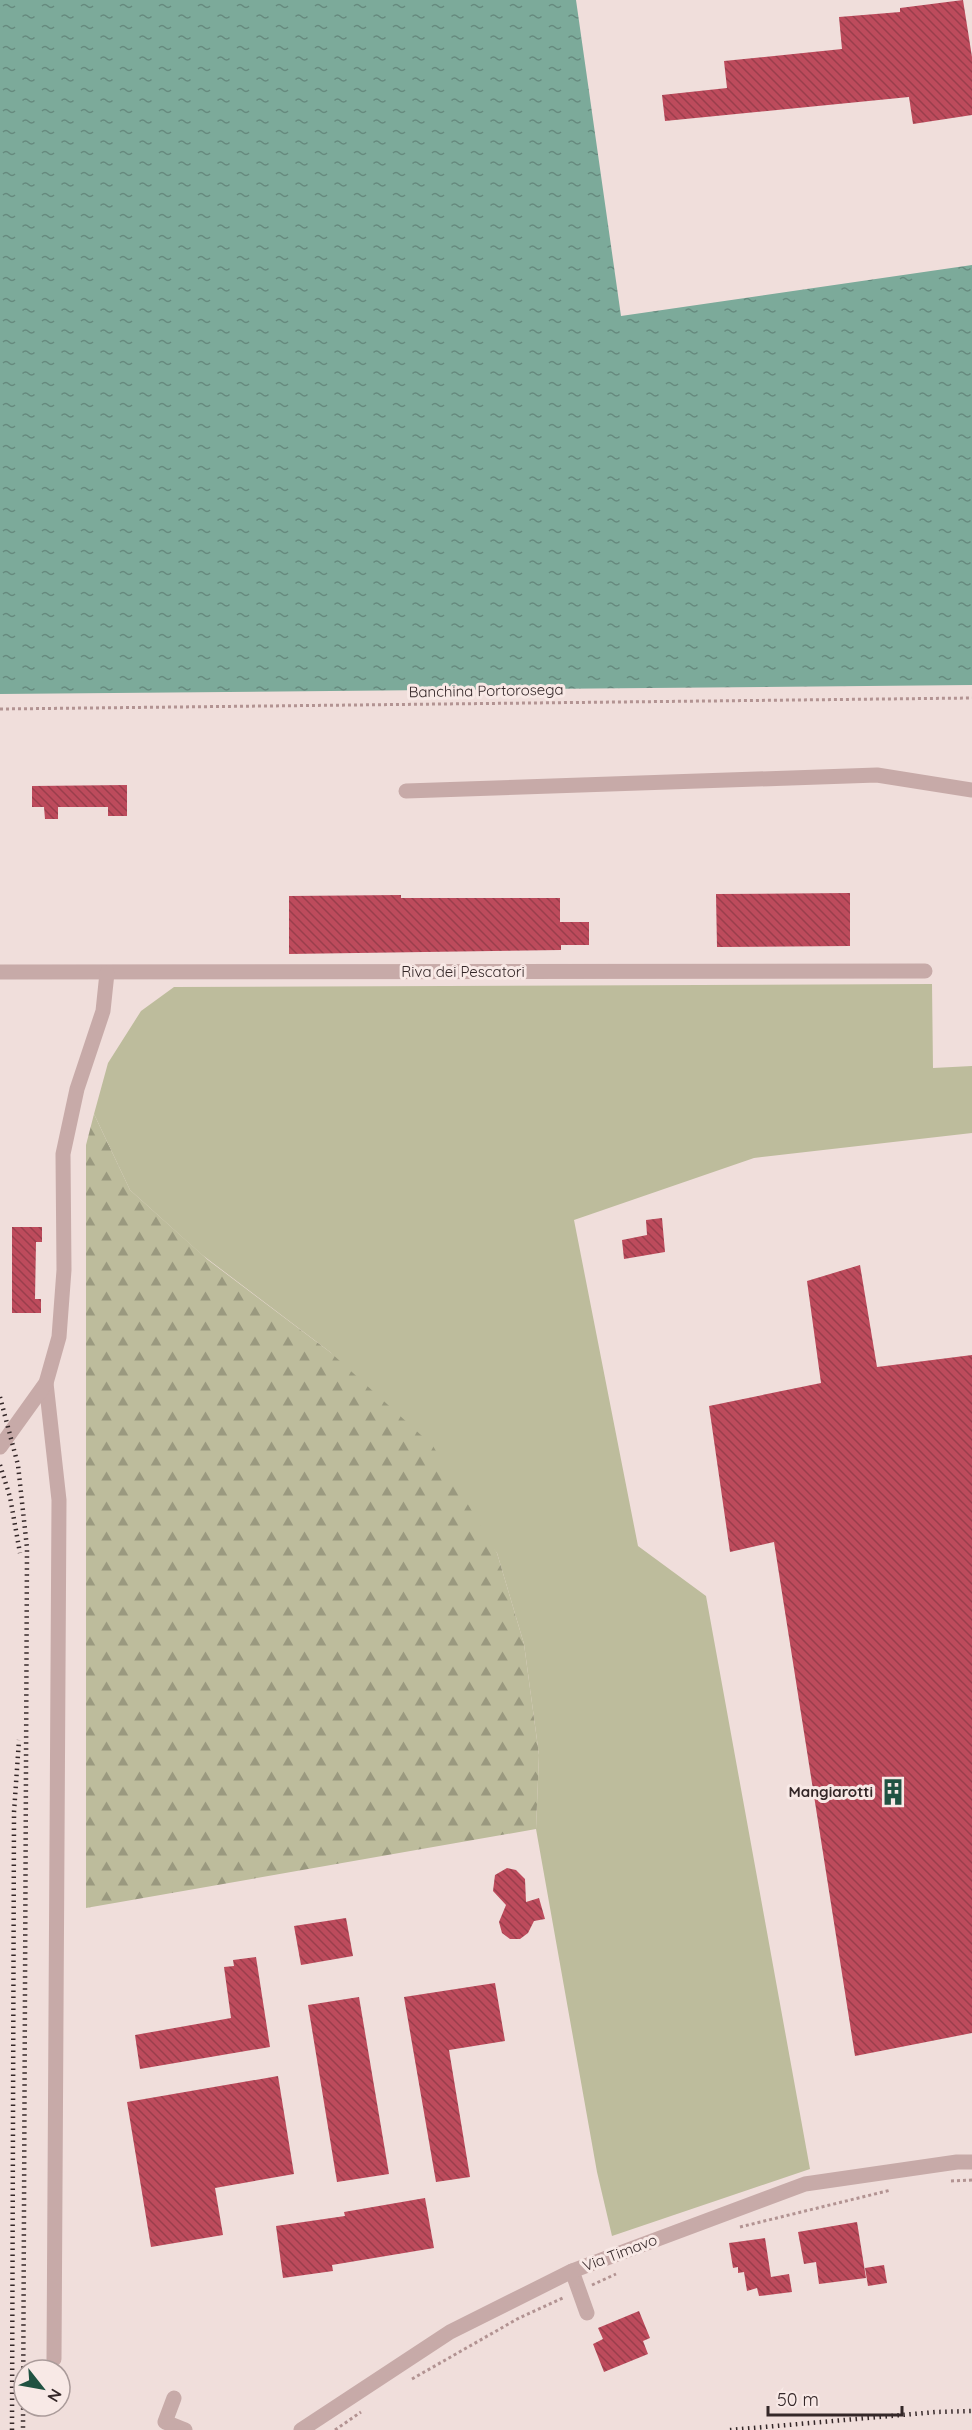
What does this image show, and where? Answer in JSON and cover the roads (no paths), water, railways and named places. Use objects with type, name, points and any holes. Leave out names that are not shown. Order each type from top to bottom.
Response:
[{"type":"street","points":[[406,791],[877,775],[972,790]]},
{"type":"street","name":"Riva dei Pescatori","points":[[0,972],[925,971]]},
{"type":"street","points":[[0,1447],[46,1383],[59,1337],[62,1292],[63,1154],[76,1089],[103,1011],[107,973]]},
{"type":"street","points":[[46,1383],[59,1500],[54,2358]]},
{"type":"street","name":"Via Timavo","points":[[301,2430],[450,2332],[572,2271],[805,2184],[957,2162],[972,2162]]},
{"type":"street","points":[[572,2271],[587,2313]]},
{"type":"street","points":[[174,2398],[165,2422],[185,2430]]},
{"type":"water","points":[[0,0],[576,0],[621,316],[972,265],[972,685],[0,694]]},
{"type":"railway","points":[[0,1397],[18,1465],[27,1548],[23,2430]]},
{"type":"railway","points":[[0,1465],[10,1497],[20,1553]]},
{"type":"railway","points":[[12,2430],[14,1812],[19,1740]]},
{"type":"railway","points":[[730,2430],[936,2412],[972,2411]]},
{"type":"place","name":"Mangiarotti","points":[[893,1792]]}]
